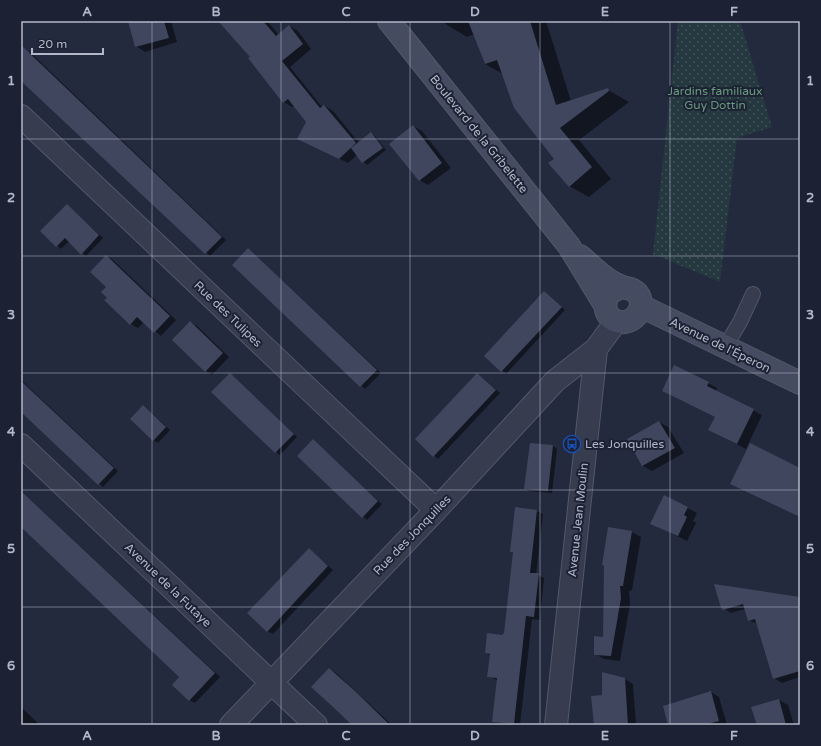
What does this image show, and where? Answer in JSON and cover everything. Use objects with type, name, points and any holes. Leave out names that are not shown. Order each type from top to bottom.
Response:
[{"type":"main road","name":"Boulevard de la Gribelette","points":[[389,21],[569,246],[609,312]]},
{"type":"main road","name":"Boulevard de la Gribelette","points":[[569,246],[602,275],[621,287]]},
{"type":"main road","points":[[621,287],[635,291],[639,295],[641,306],[636,317],[631,321],[625,322],[609,312],[609,293],[621,287]]},
{"type":"main road","name":"Avenue de l'Éperon","points":[[641,306],[800,383]]},
{"type":"street","name":"Rue des Tulipes","points":[[21,116],[436,510]]},
{"type":"street","name":"Avenue Jean Moulin","points":[[556,725],[596,349],[612,327],[609,312]]},
{"type":"street","name":"Rue des Jonquilles","points":[[231,725],[436,510],[555,381],[596,349]]},
{"type":"street","name":"Avenue de la Futaye","points":[[21,445],[316,725]]},
{"type":"lane","points":[[725,347],[740,322],[753,294]]},
{"type":"green space","name":"Jardins familiaux Guy Dottin","points":[[678,21],[740,21],[772,127],[737,138],[720,282],[653,254]]},
{"type":"building","points":[[128,21],[164,21],[169,38],[135,47]]},
{"type":"building","points":[[218,21],[263,21],[276,36],[289,25],[303,44],[282,61],[320,108],[324,105],[356,143],[339,159],[297,139],[306,122],[288,99],[283,103],[248,58],[250,57]]},
{"type":"building","points":[[468,21],[530,21],[556,105],[608,88],[609,91],[560,128],[592,167],[569,187],[548,163],[554,159],[514,108],[497,60],[485,64]]},
{"type":"building","points":[[21,45],[222,237],[205,254],[21,81]]},
{"type":"building","points":[[413,125],[442,163],[419,181],[389,144]]},
{"type":"building","points":[[371,132],[383,148],[362,163],[351,148]]},
{"type":"building","points":[[67,204],[99,235],[81,255],[65,238],[56,247],[40,231]]},
{"type":"building","points":[[248,248],[377,370],[360,387],[232,265]]},
{"type":"building","points":[[106,255],[170,316],[154,333],[137,317],[130,325],[104,300],[107,298],[101,292],[106,287],[90,272]]},
{"type":"building","points":[[544,291],[562,307],[501,372],[484,356]]},
{"type":"building","points":[[190,321],[223,353],[205,372],[172,340]]},
{"type":"building","points":[[674,365],[709,382],[707,386],[754,409],[737,444],[708,430],[715,417],[662,391]]},
{"type":"building","points":[[230,373],[294,434],[275,453],[211,392]]},
{"type":"building","points":[[477,373],[496,390],[433,457],[415,439]]},
{"type":"building","points":[[21,381],[114,468],[98,485],[21,412]]},
{"type":"building","points":[[143,405],[166,427],[153,441],[130,419]]},
{"type":"building","points":[[659,421],[675,448],[642,466],[627,439]]},
{"type":"building","points":[[313,439],[378,501],[362,518],[297,456]]},
{"type":"building","points":[[530,443],[553,445],[548,491],[524,489]]},
{"type":"building","points":[[750,443],[800,468],[800,517],[730,484]]},
{"type":"building","points":[[21,491],[215,673],[189,701],[172,685],[179,677],[21,527]]},
{"type":"building","points":[[664,495],[688,507],[684,515],[687,517],[678,536],[650,524]]},
{"type":"building","points":[[515,507],[537,510],[530,573],[539,573],[534,617],[526,616],[514,724],[492,722],[497,678],[487,677],[490,654],[485,653],[487,633],[502,635],[504,633],[513,552],[510,552]]},
{"type":"building","points":[[608,527],[632,531],[623,586],[620,586],[621,598],[611,656],[594,655],[594,636],[603,637],[604,566],[602,565]]},
{"type":"building","points":[[309,548],[328,566],[267,632],[247,613]]},
{"type":"building","points":[[714,584],[800,597],[800,671],[773,679],[755,619],[748,621],[743,604],[723,610],[721,608]]},
{"type":"building","points":[[329,668],[390,725],[352,725],[311,687]]},
{"type":"building","points":[[602,672],[625,678],[628,725],[594,725],[591,696],[602,695]]},
{"type":"building","points":[[711,691],[719,721],[704,725],[668,725],[663,706]]},
{"type":"building","points":[[779,699],[786,725],[757,725],[751,707]]},
{"type":"place","name":"Les Jonquilles","points":[[572,444]]}]
